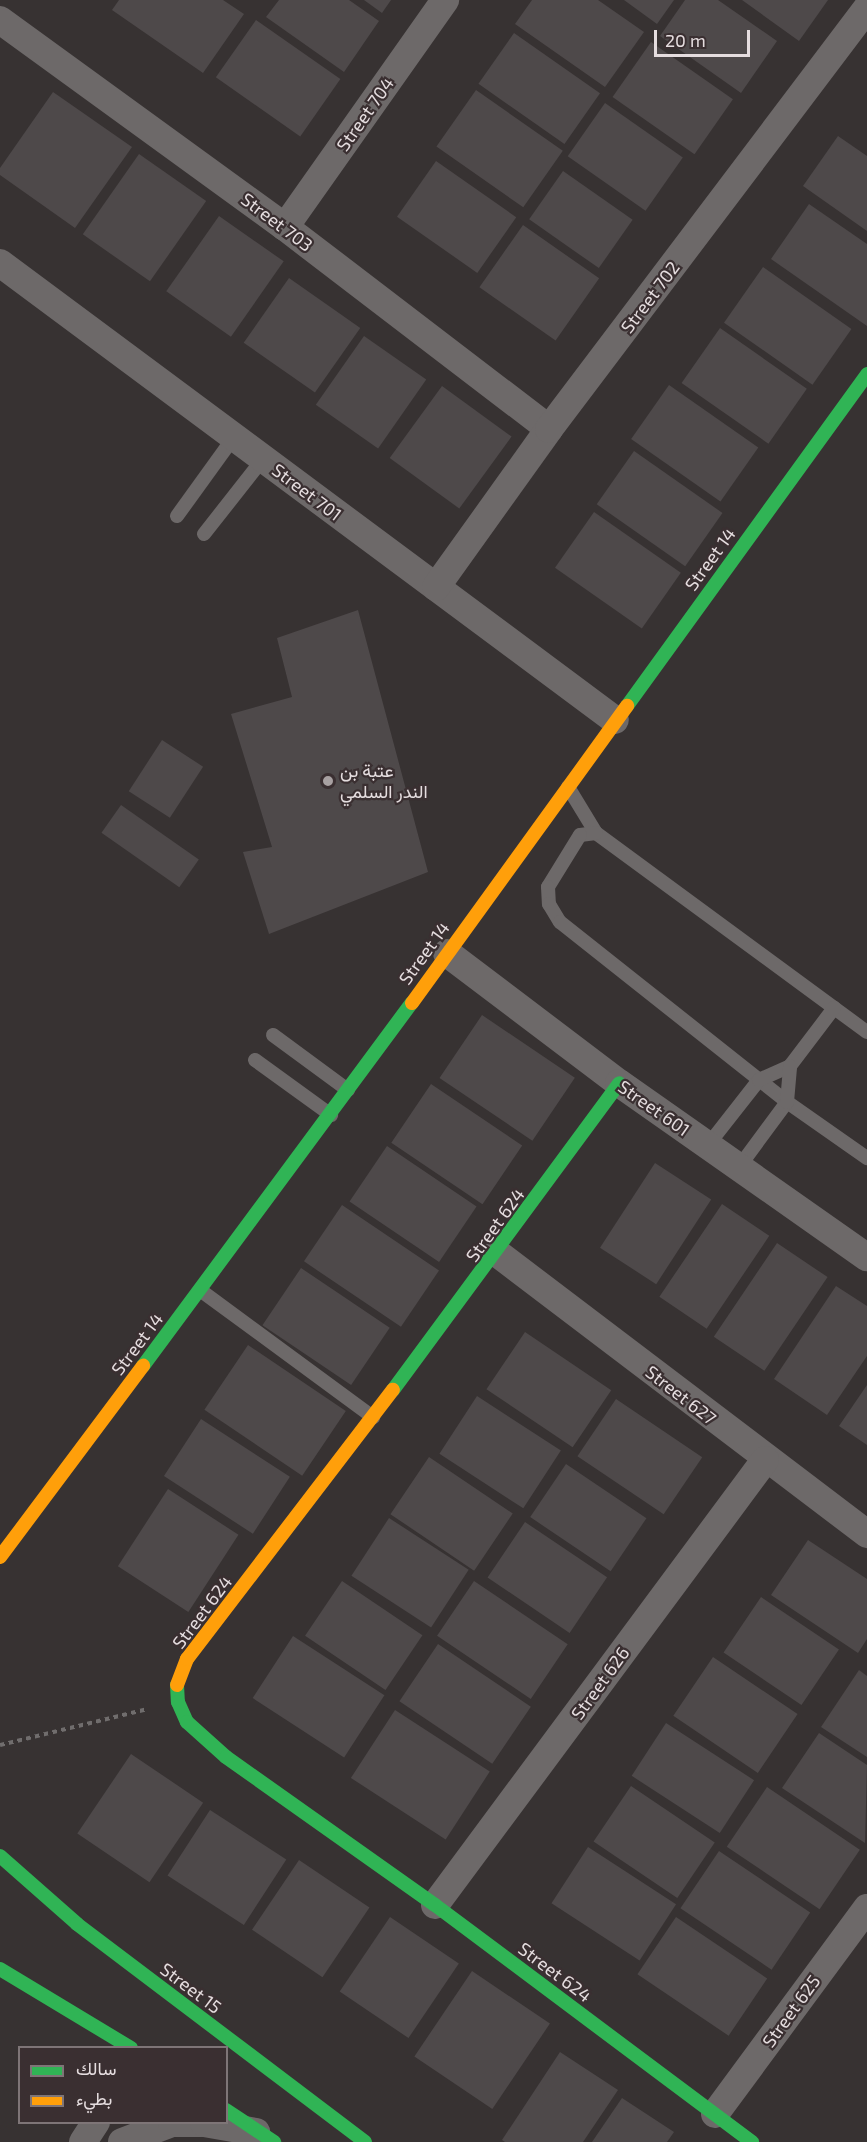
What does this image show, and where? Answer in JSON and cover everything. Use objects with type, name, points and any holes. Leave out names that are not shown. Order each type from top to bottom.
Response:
[{"type":"street","points":[[0,19],[13,0]]},
{"type":"street","name":"Street 704","points":[[285,227],[445,0]]},
{"type":"street","name":"Street 702","points":[[436,587],[549,429],[867,8]]},
{"type":"street","name":"Street 703","points":[[0,19],[285,227],[549,429]]},
{"type":"street","name":"Street 701","points":[[1,267],[615,720]]},
{"type":"street","name":"Street 14","points":[[0,1571],[3,1553],[331,1115],[867,374]]},
{"type":"street","name":"Street 601","points":[[447,953],[619,1083],[867,1257]]},
{"type":"street","name":"Street 624","points":[[619,1083],[497,1253],[187,1659],[177,1684],[178,1702],[187,1722],[226,1757],[435,1905],[752,2142]]},
{"type":"street","name":"Street 627","points":[[497,1253],[765,1460],[867,1534]]},
{"type":"street","name":"Street 626","points":[[435,1905],[765,1460]]},
{"type":"street","name":"Street 15","points":[[0,1856],[77,1924],[364,2142]]},
{"type":"street","name":"Street 625","points":[[715,2114],[867,1908]]},
{"type":"street","points":[[0,1969],[89,2020],[128,2046]]},
{"type":"street","points":[[89,2020],[102,2046]]},
{"type":"street","points":[[228,2111],[268,2137]]},
{"type":"street","points":[[83,2142],[95,2124]]},
{"type":"street","points":[[122,2142],[169,2124]]},
{"type":"street","points":[[209,2124],[268,2137]]},
{"type":"lane","points":[[177,516],[234,437]]},
{"type":"lane","points":[[204,534],[263,459]]},
{"type":"lane","points":[[567,786],[596,833],[867,1032]]},
{"type":"lane","points":[[596,833],[580,835],[548,887],[549,904],[560,922],[787,1102],[867,1158]]},
{"type":"lane","points":[[708,1145],[759,1080],[790,1066],[834,1008]]},
{"type":"lane","points":[[273,1035],[348,1090]]},
{"type":"lane","points":[[255,1060],[331,1115]]},
{"type":"lane","points":[[739,1167],[787,1102],[790,1066]]},
{"type":"lane","points":[[200,1290],[373,1417]]},
{"type":"path","points":[[0,1745],[178,1702]]},
{"type":"building","points":[[119,0],[223,0],[244,14],[203,73],[112,10]]},
{"type":"building","points":[[279,0],[349,0],[379,21],[344,72],[266,17]]},
{"type":"building","points":[[364,0],[391,0],[382,13]]},
{"type":"building","points":[[532,0],[598,0],[644,32],[605,87],[515,24]]},
{"type":"building","points":[[624,0],[674,0],[657,24]]},
{"type":"building","points":[[685,0],[718,0],[777,41],[741,93],[660,36]]},
{"type":"building","points":[[742,0],[828,0],[799,41]]},
{"type":"building","points":[[256,20],[340,79],[300,136],[216,77]]},
{"type":"building","points":[[514,33],[600,93],[564,144],[478,84]]},
{"type":"building","points":[[651,42],[733,99],[694,154],[613,97]]},
{"type":"building","points":[[476,90],[563,151],[523,207],[436,147]]},
{"type":"building","points":[[53,92],[132,147],[75,228],[0,175],[0,168]]},
{"type":"building","points":[[605,103],[683,157],[646,211],[568,156]]},
{"type":"building","points":[[838,136],[867,156],[867,231],[803,186]]},
{"type":"building","points":[[139,154],[206,201],[150,281],[83,234]]},
{"type":"building","points":[[436,161],[516,217],[477,273],[397,217]]},
{"type":"building","points":[[563,171],[633,220],[599,268],[529,219]]},
{"type":"building","points":[[809,204],[867,244],[867,326],[771,259]]},
{"type":"building","points":[[219,216],[284,261],[231,337],[166,291]]},
{"type":"building","points":[[523,225],[599,278],[556,341],[479,287]]},
{"type":"building","points":[[763,267],[851,329],[812,385],[724,323]]},
{"type":"building","points":[[289,278],[360,328],[315,393],[244,343]]},
{"type":"building","points":[[720,328],[807,389],[768,444],[682,383]]},
{"type":"building","points":[[364,336],[426,380],[378,448],[316,405]]},
{"type":"building","points":[[669,385],[758,448],[720,502],[631,439]]},
{"type":"building","points":[[442,386],[512,437],[459,509],[390,458]]},
{"type":"building","points":[[634,451],[722,513],[685,566],[597,504]]},
{"type":"building","points":[[594,512],[681,573],[642,629],[555,568]]},
{"type":"building","name":"عتبة بن الندر السلمي","points":[[358,610],[428,872],[269,934],[243,852],[272,847],[231,714],[292,697],[277,638]]},
{"type":"building","points":[[162,740],[203,767],[170,818],[129,791]]},
{"type":"building","points":[[121,805],[199,859],[179,887],[101,833]]},
{"type":"building","points":[[482,1015],[575,1078],[532,1141],[440,1078]]},
{"type":"building","points":[[431,1084],[522,1146],[482,1204],[391,1143]]},
{"type":"building","points":[[387,1146],[477,1206],[439,1262],[350,1202]]},
{"type":"building","points":[[655,1163],[711,1199],[656,1284],[600,1248]]},
{"type":"building","points":[[722,1204],[769,1236],[707,1329],[659,1297]]},
{"type":"building","points":[[342,1205],[439,1270],[401,1327],[304,1261]]},
{"type":"building","points":[[777,1243],[828,1277],[764,1371],[714,1337]]},
{"type":"building","points":[[301,1268],[390,1328],[351,1385],[262,1325]]},
{"type":"building","points":[[836,1286],[867,1306],[867,1356],[827,1415],[774,1379]]},
{"type":"building","points":[[525,1332],[611,1390],[573,1447],[486,1389]]},
{"type":"building","points":[[248,1345],[346,1411],[302,1476],[204,1410]]},
{"type":"building","points":[[867,1385],[867,1445],[839,1426]]},
{"type":"building","points":[[477,1396],[561,1450],[523,1508],[439,1454]]},
{"type":"building","points":[[616,1399],[702,1457],[664,1514],[577,1456]]},
{"type":"building","points":[[201,1419],[290,1477],[253,1534],[164,1476]]},
{"type":"building","points":[[429,1457],[513,1513],[474,1571],[390,1514]]},
{"type":"building","points":[[566,1464],[646,1518],[611,1571],[530,1517]]},
{"type":"building","points":[[168,1489],[238,1535],[188,1612],[118,1566]]},
{"type":"building","points":[[389,1518],[469,1570],[431,1628],[351,1576]]},
{"type":"building","points":[[525,1522],[607,1577],[570,1633],[488,1578]]},
{"type":"building","points":[[808,1540],[867,1579],[867,1639],[858,1653],[771,1595]]},
{"type":"building","points":[[342,1581],[422,1635],[386,1690],[305,1636]]},
{"type":"building","points":[[474,1581],[568,1644],[531,1699],[437,1636]]},
{"type":"building","points":[[761,1597],[839,1650],[801,1705],[724,1653]]},
{"type":"building","points":[[293,1636],[384,1695],[344,1757],[253,1698]]},
{"type":"building","points":[[438,1644],[531,1707],[492,1764],[399,1701]]},
{"type":"building","points":[[713,1657],[798,1714],[758,1773],[673,1716]]},
{"type":"building","points":[[859,1670],[867,1676],[867,1757],[821,1727]]},
{"type":"building","points":[[395,1710],[490,1772],[446,1839],[351,1778]]},
{"type":"building","points":[[666,1723],[754,1780],[720,1833],[632,1776]]},
{"type":"building","points":[[819,1733],[867,1765],[865,1843],[782,1788]]},
{"type":"building","points":[[131,1754],[203,1803],[149,1882],[77,1834]]},
{"type":"building","points":[[631,1786],[715,1842],[677,1898],[594,1842]]},
{"type":"building","points":[[767,1787],[860,1850],[820,1909],[727,1847]]},
{"type":"building","points":[[210,1810],[286,1860],[244,1925],[168,1875]]},
{"type":"building","points":[[588,1847],[676,1904],[640,1960],[552,1903]]},
{"type":"building","points":[[719,1851],[810,1913],[772,1970],[680,1908]]},
{"type":"building","points":[[299,1860],[369,1908],[322,1977],[252,1930]]},
{"type":"building","points":[[390,1917],[459,1963],[408,2038],[340,1992]]},
{"type":"building","points":[[676,1917],[767,1979],[729,2036],[637,1974]]},
{"type":"building","points":[[472,1971],[550,2024],[492,2109],[414,2056]]},
{"type":"building","points":[[560,2052],[618,2090],[583,2142],[505,2142],[502,2140]]},
{"type":"building","points":[[622,2098],[674,2132],[667,2142],[592,2142]]},
{"type":"traffic: fast","points":[[627,706],[867,374]]},
{"type":"traffic: fast","points":[[143,1366],[412,1003]]},
{"type":"traffic: fast","points":[[393,1390],[619,1083]]},
{"type":"traffic: fast","points":[[177,1685],[178,1702],[187,1722],[226,1757],[435,1905],[752,2142]]},
{"type":"traffic: fast","points":[[0,1856],[77,1924],[365,2142]]},
{"type":"traffic: fast","points":[[0,1969],[128,2046]]},
{"type":"traffic: fast","points":[[228,2111],[274,2142]]},
{"type":"traffic: slow","points":[[412,1003],[627,706]]},
{"type":"traffic: slow","points":[[0,1557],[143,1366]]},
{"type":"traffic: slow","points":[[177,1685],[187,1659],[393,1390]]},
{"type":"place","name":"عتبة بن الندر السلمي","points":[[328,781]]}]
